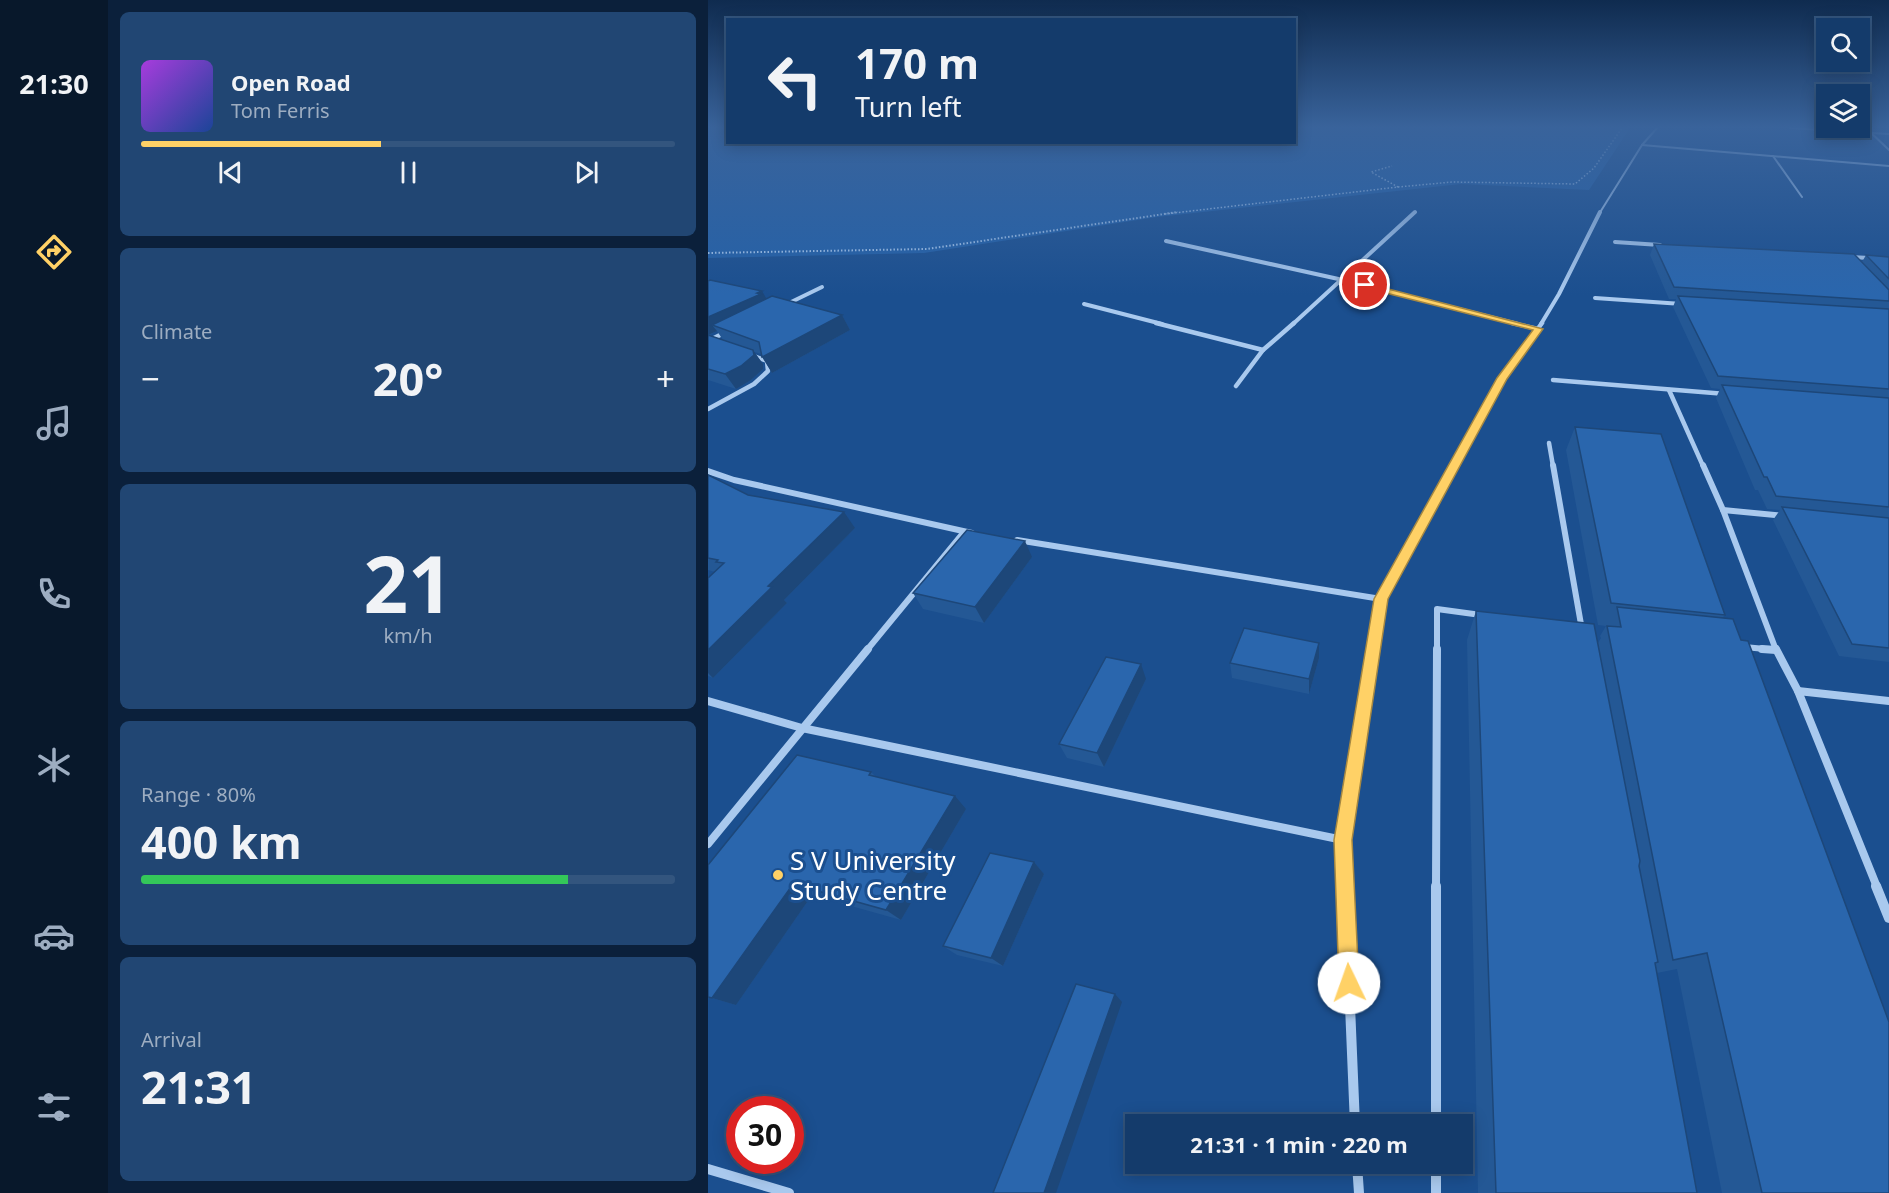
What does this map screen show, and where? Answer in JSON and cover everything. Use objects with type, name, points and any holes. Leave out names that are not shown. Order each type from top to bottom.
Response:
[{"type":"street","points":[[1355,1114],[1343,840],[1381,599],[1502,378],[1538,329],[1559,294],[1598,216],[1618,184]]},
{"type":"street","points":[[1793,184],[1802,197]]},
{"type":"street","points":[[1236,386],[1263,350],[1344,280],[1415,212]]},
{"type":"street","points":[[1166,241],[1344,280],[1538,329]]},
{"type":"street","points":[[1616,242],[1663,245]]},
{"type":"street","points":[[1852,264],[1845,256],[1889,259]]},
{"type":"street","points":[[781,306],[822,287]]},
{"type":"street","points":[[1595,298],[1689,304]]},
{"type":"street","points":[[1084,304],[1263,350]]},
{"type":"street","points":[[709,340],[730,330]]},
{"type":"street","points":[[709,340],[720,343]]},
{"type":"street","points":[[708,410],[754,384],[768,371],[767,361],[748,354]]},
{"type":"street","points":[[1553,380],[1738,395]]},
{"type":"street","points":[[1669,390],[1723,510],[1776,650],[1798,691],[1889,918]]},
{"type":"street","points":[[1549,442],[1584,641]]},
{"type":"street","points":[[708,471],[734,480],[976,533]]},
{"type":"street","points":[[1723,510],[1794,517]]},
{"type":"street","points":[[708,844],[964,531]]},
{"type":"street","points":[[1011,539],[1381,599]]},
{"type":"street","points":[[1436,1114],[1437,609],[1493,616]]},
{"type":"street","points":[[1571,627],[1593,630]]},
{"type":"street","points":[[1731,645],[1776,650]]},
{"type":"street","points":[[1798,691],[1889,701]]},
{"type":"street","points":[[708,701],[802,728],[1343,840]]},
{"type":"street","points":[[708,1169],[789,1193]]},
{"type":"street","points":[[1358,1174],[1359,1193]]},
{"type":"street","points":[[1436,1174],[1436,1193]]},
{"type":"path","points":[[1392,184],[1398,187]]},
{"type":"path","points":[[708,253],[927,249],[1146,216],[1434,184]]},
{"type":"path","points":[[1555,184],[1575,184]]},
{"type":"shaded area","points":[[708,184],[1593,184],[1589,190],[1461,184],[1157,217],[924,253],[708,258]]},
{"type":"building","points":[[1654,244],[1854,254],[1889,290],[1889,301],[1674,287]]},
{"type":"building","points":[[1866,255],[1889,257],[1889,279]]},
{"type":"building","points":[[708,281],[762,291],[757,293],[761,294],[708,317]]},
{"type":"building","points":[[772,296],[842,315],[762,357],[759,342],[712,325]]},
{"type":"building","points":[[1678,296],[1889,309],[1889,389],[1718,376]]},
{"type":"building","points":[[708,335],[753,350],[754,355],[741,366],[725,374],[708,369]]},
{"type":"building","points":[[1722,385],[1889,398],[1889,507],[1776,496],[1767,477],[1764,477]]},
{"type":"building","points":[[1575,427],[1661,434],[1725,615],[1611,603]]},
{"type":"building","points":[[708,475],[748,495],[844,512],[768,586],[772,587],[708,650],[708,578],[724,563],[708,558]]},
{"type":"building","points":[[1782,507],[1889,518],[1889,648],[1852,644]]},
{"type":"building","points":[[967,530],[1025,541],[975,607],[913,593]]},
{"type":"building","points":[[1617,607],[1733,619],[1741,640],[1748,641],[1889,1022],[1889,1193],[1762,1193],[1707,953],[1673,960],[1607,626],[1621,627]]},
{"type":"building","points":[[1476,611],[1594,624],[1640,861],[1639,866],[1658,962],[1655,963],[1697,1193],[1496,1193]]},
{"type":"building","points":[[1244,628],[1319,643],[1309,679],[1230,663]]},
{"type":"building","points":[[1106,657],[1141,664],[1097,753],[1059,744]]},
{"type":"building","points":[[797,755],[871,772],[869,775],[955,796],[886,910],[793,884],[712,998],[708,997],[708,865]]},
{"type":"building","points":[[990,853],[1034,862],[991,958],[943,946]]},
{"type":"building","points":[[1076,984],[1115,994],[1044,1193],[993,1193]]},
{"type":"place","name":"S V University Study Centre","points":[[778,875]]},
{"type":"route","points":[[1349,983],[1343,840],[1381,599],[1502,378],[1538,329],[1365,285]]}]
